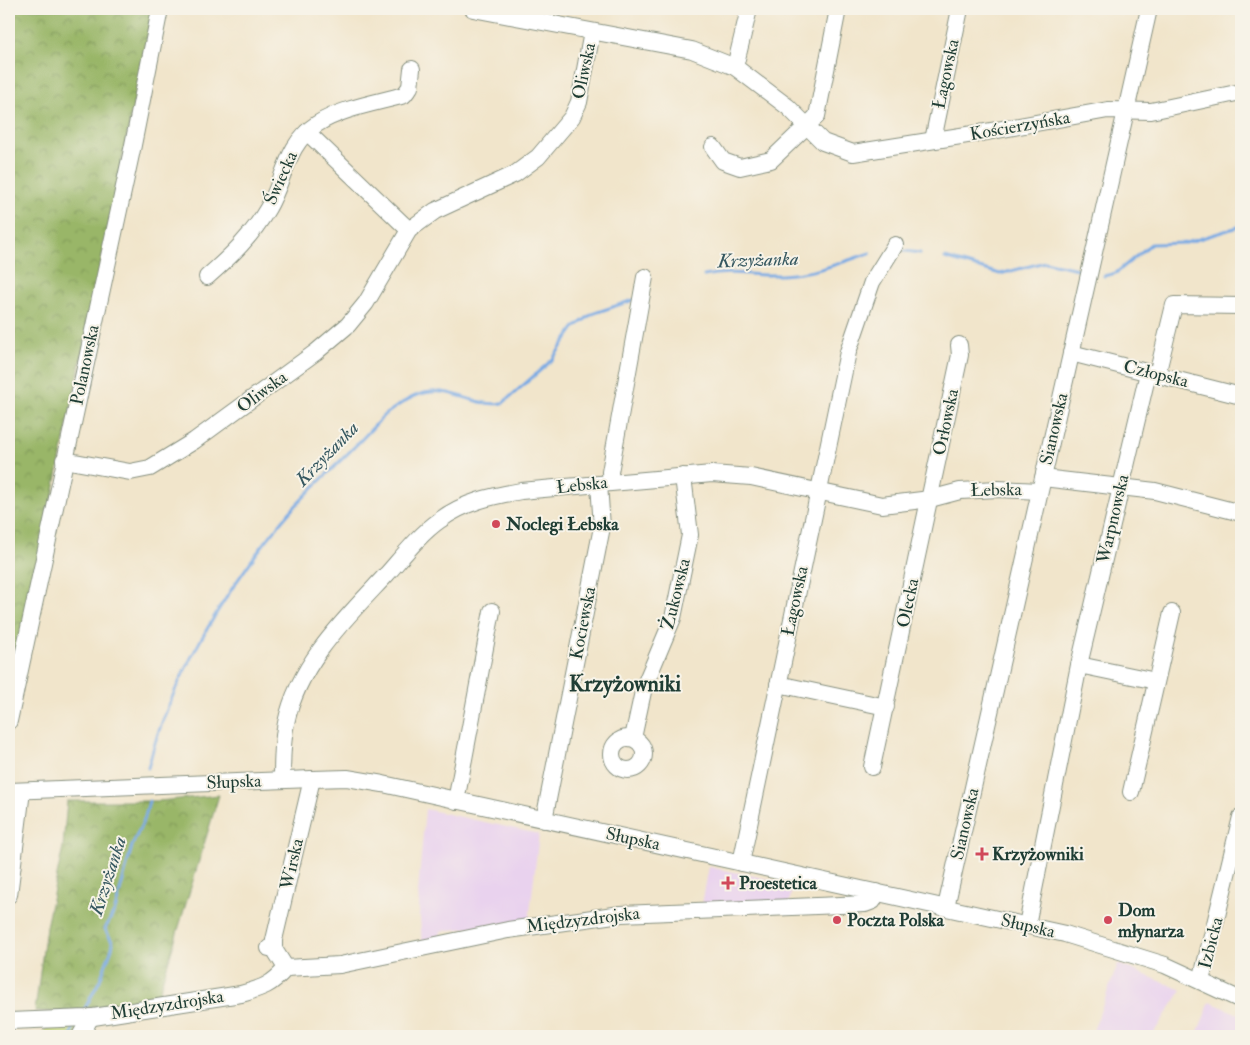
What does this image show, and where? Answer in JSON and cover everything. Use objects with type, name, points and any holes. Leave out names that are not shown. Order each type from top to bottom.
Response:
[{"type":"street","name":"Polanowska","points":[[9,721],[133,145],[160,9]]},
{"type":"street","name":"Kościerzyńska","points":[[473,9],[692,50],[735,68],[788,106],[823,142],[853,153],[1108,110],[1152,111],[1241,92]]},
{"type":"street","points":[[735,68],[750,9]]},
{"type":"street","points":[[713,147],[723,161],[740,167],[771,160],[817,116],[838,9]]},
{"type":"street","name":"Łagowska","points":[[933,140],[960,9]]},
{"type":"street","name":"Sianowska","points":[[946,908],[1149,9]]},
{"type":"street","name":"Oliwska","points":[[64,460],[130,472],[150,468],[194,441],[316,352],[348,325],[371,297],[409,230],[435,210],[515,174],[538,157],[572,117],[579,102],[592,32]]},
{"type":"street","name":"Świecka","points":[[207,277],[241,245],[254,229],[269,206],[290,154],[306,132],[330,117],[404,95],[410,87],[412,69]]},
{"type":"street","points":[[306,132],[409,230]]},
{"type":"street","name":"Łagowska","points":[[742,863],[818,492],[852,339],[872,282],[895,245]]},
{"type":"street","name":"Kociewska","points":[[544,820],[602,528],[605,483],[610,472],[645,277]]},
{"type":"street","name":"Warpnowska","points":[[1027,925],[1079,665],[1120,488],[1174,305],[1241,306]]},
{"type":"street","name":"Orłowska","points":[[930,499],[960,355],[959,345]]},
{"type":"street","name":"Człopska","points":[[1071,353],[1241,396]]},
{"type":"street","name":"Łebska","points":[[282,780],[282,751],[286,722],[312,659],[333,632],[439,520],[466,504],[492,496],[605,483],[712,474],[752,477],[882,505],[930,499],[960,491],[1041,485],[1155,491],[1241,513]]},
{"type":"street","name":"Żukowska","points":[[633,738],[644,686],[673,618],[690,535],[683,476]]},
{"type":"street","name":"Olecka","points":[[872,767],[930,499]]},
{"type":"street","points":[[456,801],[492,612]]},
{"type":"street","points":[[1131,792],[1172,612]]},
{"type":"street","points":[[1079,665],[1156,681]]},
{"type":"street","points":[[778,684],[886,707]]},
{"type":"street","name":"Wirska","points":[[277,955],[274,940],[312,778]]},
{"type":"street","name":"Słupska","points":[[16,791],[347,778],[1027,925],[1108,946],[1201,981],[1241,1000]]},
{"type":"street","points":[[9,895],[16,791]]},
{"type":"street","name":"Izbicka","points":[[1201,981],[1241,817]]},
{"type":"street","name":"Międzyzdrojska","points":[[9,1022],[91,1017],[241,994],[275,982],[277,955],[340,965],[500,932],[578,919],[672,910],[865,904],[872,901],[877,892]]},
{"type":"street","points":[[80,1036],[91,1017]]},
{"type":"shaded area","points":[[425,809],[539,834],[529,921],[441,931],[440,939],[422,943],[418,892]]},
{"type":"shaded area","points":[[709,867],[793,884],[789,903],[702,904]]},
{"type":"shaded area","points":[[1118,964],[1182,990],[1154,1032],[1162,1036],[1091,1036]]},
{"type":"shaded area","points":[[1210,1002],[1241,1015],[1241,1036],[1196,1036]]},
{"type":"green space","points":[[9,9],[153,9],[14,685],[9,685]]},
{"type":"green space","points":[[219,795],[157,999],[62,1012],[35,1011],[46,927],[63,847],[67,801],[159,801]]},
{"type":"green space","points":[[75,1023],[77,1029],[76,1036],[39,1036],[48,1027]]},
{"type":"waterway","name":"Krzyżanka","points":[[1104,276],[1116,273],[1151,244],[1186,243],[1241,226]]},
{"type":"waterway","name":"Krzyżanka","points":[[905,251],[920,253]]},
{"type":"waterway","name":"Krzyżanka","points":[[704,276],[723,273],[794,274],[827,267],[870,253]]},
{"type":"waterway","name":"Krzyżanka","points":[[945,258],[1000,274],[1045,262],[1078,269]]},
{"type":"waterway","name":"Krzyżanka","points":[[148,768],[157,736],[185,670],[202,638],[241,575],[295,506],[359,443],[383,416],[412,398],[431,392],[449,393],[485,403],[503,403],[552,360],[574,328],[592,314],[633,300]]},
{"type":"waterway","name":"Krzyżanka","points":[[83,1012],[100,980],[112,948],[113,943],[105,929],[115,910],[132,846],[145,817],[149,801]]},
{"type":"waterway","name":"Krzyżanka","points":[[71,1036],[74,1025]]},
{"type":"place","name":"Noclegi Łebska","points":[[496,524]]},
{"type":"place","name":"Krzyżowniki","points":[[982,854]]},
{"type":"place","name":"Proestetica","points":[[728,883]]},
{"type":"place","name":"Poczta Polska","points":[[837,920]]},
{"type":"place","name":"Dom młynarza","points":[[1108,920]]},
{"type":"district","name":"Krzyżowniki","points":[[625,684]]}]
